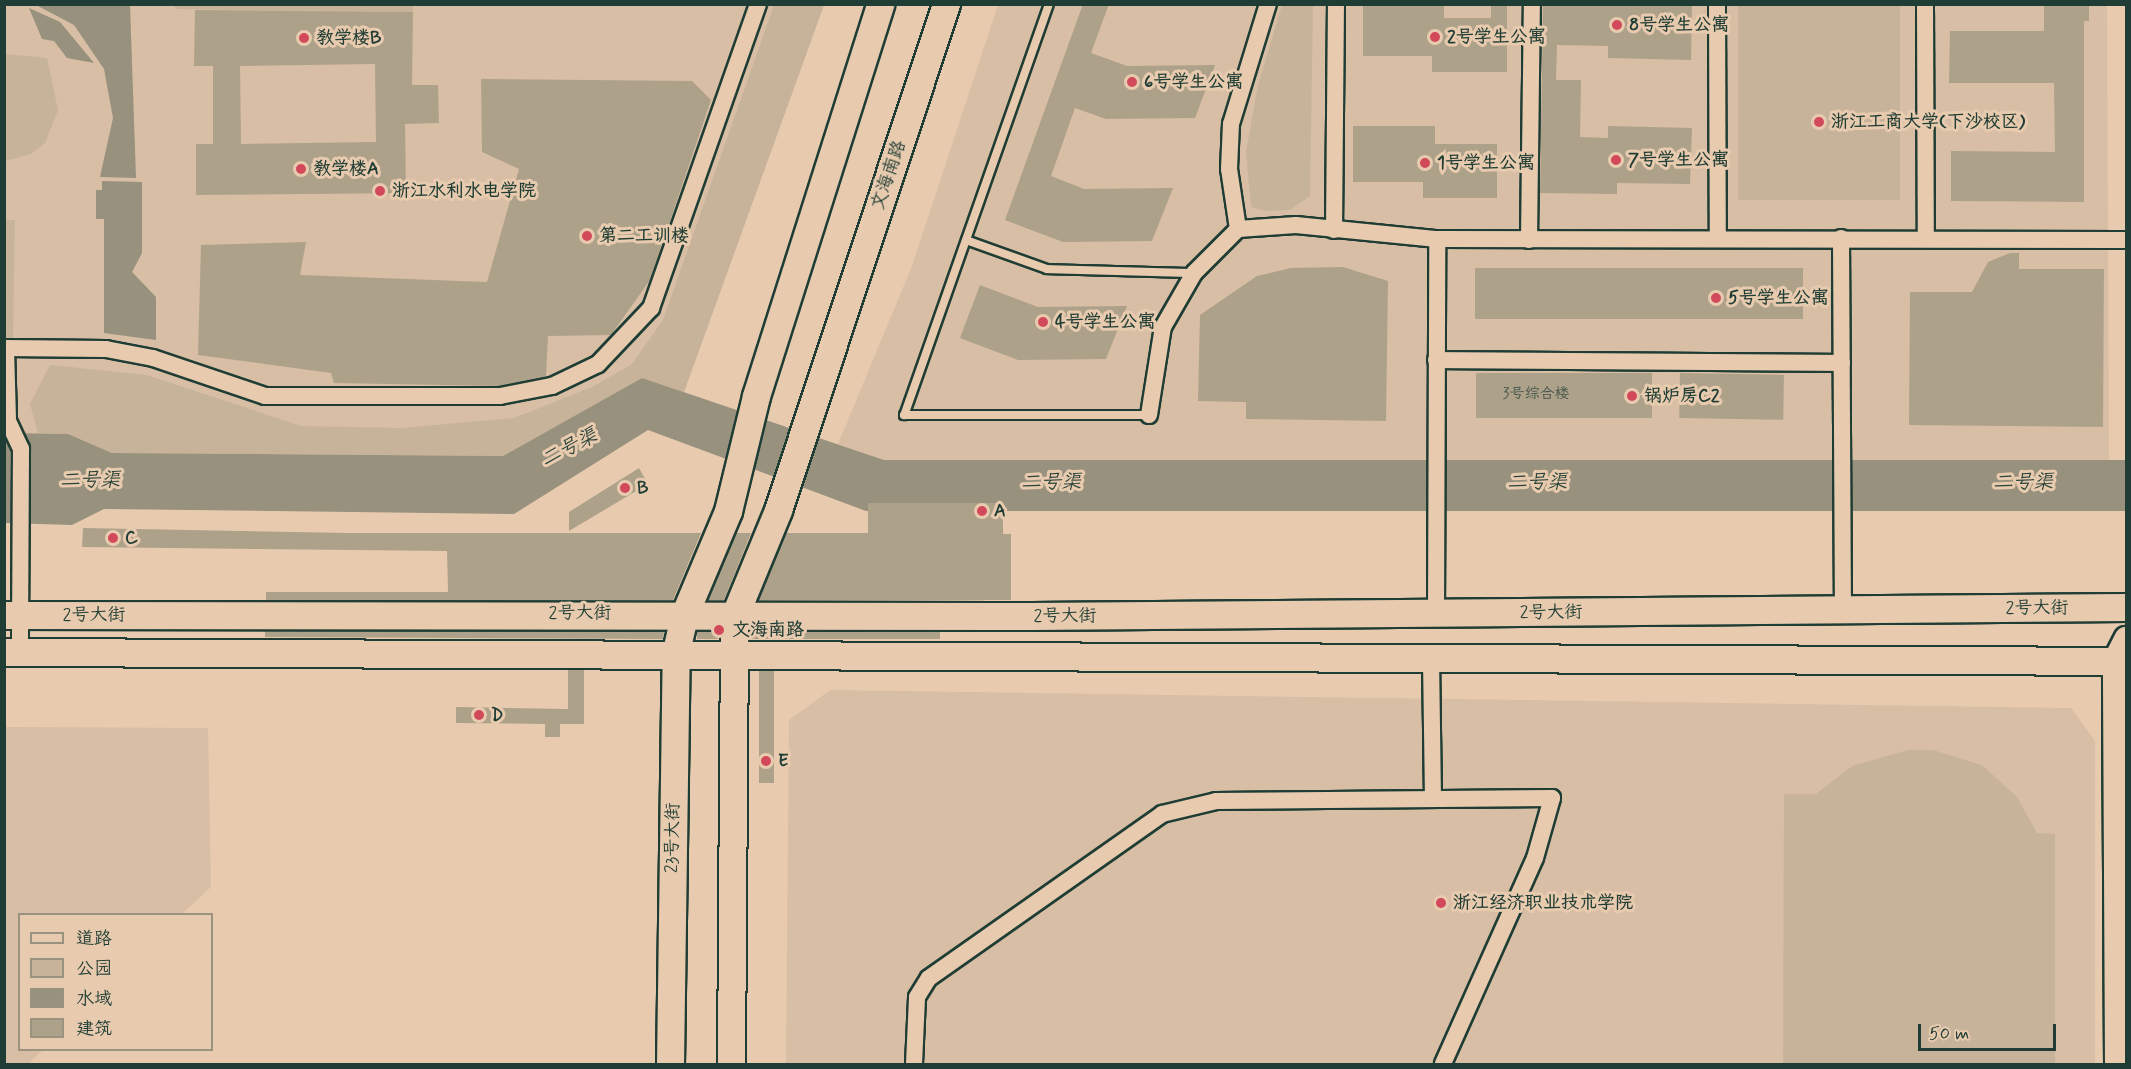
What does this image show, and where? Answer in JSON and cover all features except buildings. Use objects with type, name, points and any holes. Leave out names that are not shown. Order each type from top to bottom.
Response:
[{"type":"main road","points":[[685,613],[728,511],[756,396],[880,4]]},
{"type":"main road","name":"文海南路","points":[[734,617],[778,510],[946,4]]},
{"type":"main road","name":"2号大街","points":[[13,615],[685,613],[734,617],[1436,615],[2127,607]]},
{"type":"main road","name":"23号大街","points":[[670,1065],[676,651],[685,613]]},
{"type":"main road","points":[[731,1065],[734,617]]},
{"type":"main road","name":"2号大街","points":[[12,652],[676,651],[1431,657],[2123,653]]},
{"type":"main road","points":[[2117,1065],[2123,653]]},
{"type":"street","points":[[12,652],[21,529],[21,449],[8,421],[5,348],[106,349],[153,358],[265,396],[500,396],[561,381],[598,364],[651,308],[758,4]]},
{"type":"street","points":[[1238,229],[1229,169],[1231,124],[1268,4]]},
{"type":"street","points":[[1334,230],[1336,4]]},
{"type":"street","points":[[1529,240],[1532,4]]},
{"type":"street","points":[[1717,4],[1718,238]]},
{"type":"street","points":[[1925,4],[1926,239]]},
{"type":"street","points":[[1149,415],[1163,327],[1194,273],[1238,229],[1334,230],[1437,239],[2127,240]]},
{"type":"street","points":[[1841,238],[1844,435],[1843,610]]},
{"type":"street","points":[[1436,615],[1437,239]]},
{"type":"street","points":[[1436,360],[1842,363]]},
{"type":"street","points":[[1431,657],[1434,798]]},
{"type":"street","points":[[914,1065],[917,997],[929,978],[1162,814],[1216,801],[1552,798],[1535,858],[1443,1065]]},
{"type":"lane","points":[[1049,4],[904,415],[1149,415]]},
{"type":"lane","points":[[966,240],[1047,268],[1194,273]]},
{"type":"shaded area","name":"浙江水利水电学院","points":[[5,5],[824,5],[684,392],[642,378],[503,456],[5,433]]},
{"type":"shaded area","points":[[998,5],[2107,5],[2109,460],[884,460],[838,444],[912,266]]},
{"type":"shaded area","name":"浙江经济职业技术学院","points":[[830,690],[2071,708],[2095,741],[2095,1064],[786,1064],[789,720]]},
{"type":"shaded area","points":[[5,727],[208,728],[211,887],[183,913],[18,913],[18,1051],[42,1051],[28,1064],[5,1064]]},
{"type":"green space","points":[[175,4],[413,4],[413,12],[175,9]]},
{"type":"green space","points":[[774,5],[824,5],[684,392],[642,378],[503,456],[112,453],[68,434],[38,433],[30,404],[50,365],[147,375],[301,426],[402,428],[514,418],[592,387],[632,364],[663,320]]},
{"type":"green space","points":[[1282,5],[1313,5],[1310,196],[1290,210],[1266,211],[1251,207],[1246,152],[1258,85]]},
{"type":"green space","points":[[1738,5],[1900,5],[1900,200],[1738,200]]},
{"type":"green space","points":[[5,54],[47,58],[58,110],[45,143],[31,154],[5,161]]},
{"type":"green space","points":[[5,220],[15,220],[13,338],[5,338]]},
{"type":"green space","points":[[1908,750],[1933,750],[1982,765],[2017,797],[2037,833],[2055,834],[2055,1064],[1783,1064],[1784,794],[1816,794],[1852,766]]},
{"type":"water","points":[[36,5],[130,5],[136,178],[100,177],[113,118],[104,69],[74,25]]},
{"type":"water","points":[[29,8],[60,22],[94,63],[67,58],[54,41],[42,39]]},
{"type":"water","points":[[102,181],[142,182],[142,253],[132,272],[156,297],[156,340],[104,333],[104,219],[96,219],[96,190],[102,190]]},
{"type":"water","name":"二号渠","points":[[642,378],[884,460],[2126,460],[2126,511],[866,511],[648,430],[514,514],[104,509],[72,525],[5,523],[5,433],[68,434],[112,453],[503,456]]},
{"type":"place","name":"8号学生公寓","points":[[1617,25]]},
{"type":"place","name":"2号学生公寓","points":[[1435,37]]},
{"type":"place","name":"教学楼B","points":[[304,38]]},
{"type":"place","name":"6号学生公寓","points":[[1132,82]]},
{"type":"place","name":"浙江工商大学(下沙校区)","points":[[1819,122]]},
{"type":"place","name":"7号学生公寓","points":[[1616,160]]},
{"type":"place","name":"1号学生公寓","points":[[1425,163]]},
{"type":"place","name":"教学楼A","points":[[301,169]]},
{"type":"place","name":"浙江水利水电学院","points":[[380,191]]},
{"type":"place","name":"第二工训楼","points":[[587,236]]},
{"type":"place","name":"5号学生公寓","points":[[1716,298]]},
{"type":"place","name":"4号学生公寓","points":[[1043,322]]},
{"type":"place","name":"锅炉房C2","points":[[1632,396]]},
{"type":"place","name":"B","points":[[625,488]]},
{"type":"place","name":"A","points":[[982,511]]},
{"type":"place","name":"C","points":[[113,538]]},
{"type":"place","name":"文海南路","points":[[719,630]]},
{"type":"place","name":"D","points":[[479,715]]},
{"type":"place","name":"E","points":[[766,761]]},
{"type":"place","name":"浙江经济职业技术学院","points":[[1441,903]]}]
